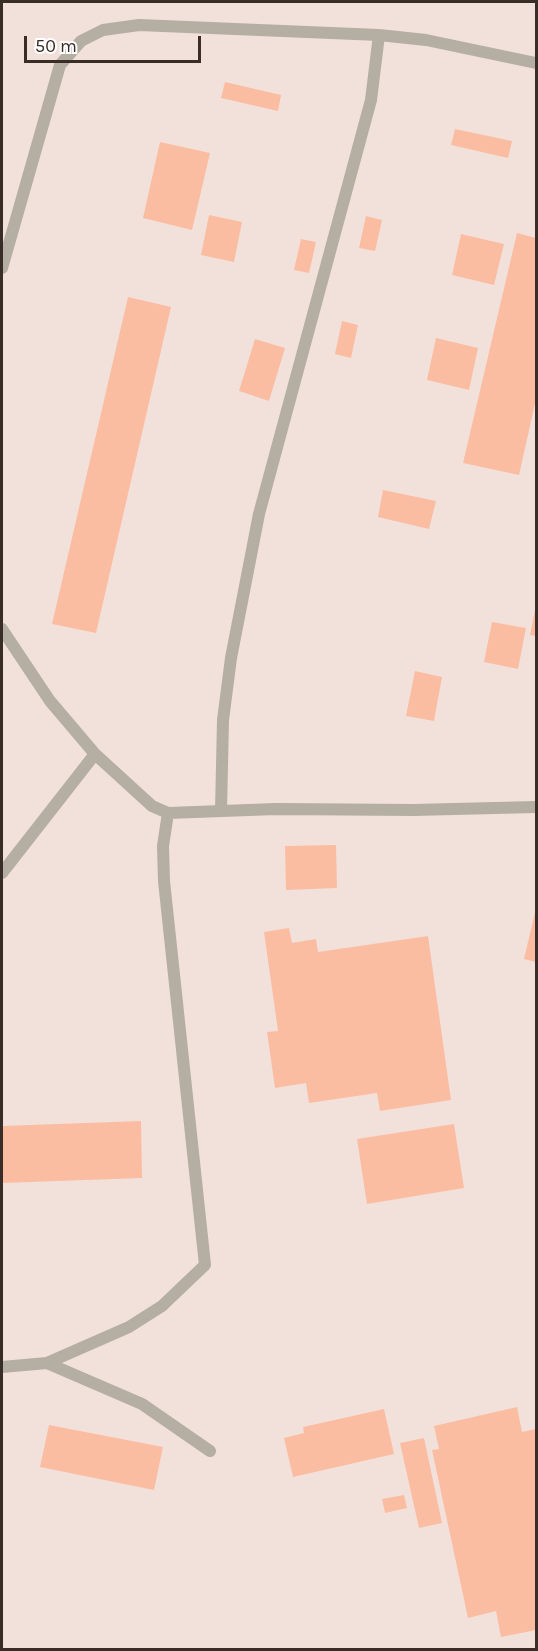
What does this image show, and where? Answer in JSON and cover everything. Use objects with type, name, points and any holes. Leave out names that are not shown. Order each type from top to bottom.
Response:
[{"type":"lane","points":[[2,268],[58,73],[66,56],[81,41],[103,30],[140,25],[379,35],[426,40],[537,63]]},
{"type":"lane","points":[[221,811],[226,689],[257,525],[267,478],[371,100],[379,35]]},
{"type":"lane","points":[[2,629],[50,701],[95,754],[152,806],[168,813],[537,807]]},
{"type":"lane","points":[[2,873],[95,754]]},
{"type":"lane","points":[[2,1367],[47,1363],[129,1327],[162,1306],[205,1265],[164,881],[163,846],[168,813]]},
{"type":"lane","points":[[47,1363],[142,1404],[210,1451]]},
{"type":"shaded area","points":[[2,2],[536,2],[536,1649],[2,1649]]},
{"type":"building","points":[[225,82],[281,95],[278,111],[221,98]]},
{"type":"building","points":[[455,129],[512,141],[508,158],[451,145]]},
{"type":"building","points":[[160,142],[210,153],[192,230],[143,218]]},
{"type":"building","points":[[209,215],[242,222],[234,262],[201,255]]},
{"type":"building","points":[[366,216],[382,220],[375,251],[359,248]]},
{"type":"building","points":[[517,233],[536,238],[536,399],[519,475],[463,463]]},
{"type":"building","points":[[461,234],[504,244],[494,285],[452,275]]},
{"type":"building","points":[[301,239],[316,242],[309,273],[294,270]]},
{"type":"building","points":[[128,297],[171,307],[96,633],[52,624]]},
{"type":"building","points":[[342,321],[358,325],[351,358],[335,354]]},
{"type":"building","points":[[436,338],[478,348],[469,390],[427,380]]},
{"type":"building","points":[[255,339],[285,348],[269,401],[239,391]]},
{"type":"building","points":[[383,490],[436,501],[429,529],[378,517]]},
{"type":"building","points":[[536,610],[536,636],[530,635]]},
{"type":"building","points":[[492,622],[526,628],[518,669],[484,662]]},
{"type":"building","points":[[415,671],[442,677],[434,721],[406,716]]},
{"type":"building","points":[[336,845],[337,888],[286,890],[285,846]]},
{"type":"building","points":[[536,908],[536,962],[524,959]]},
{"type":"building","points":[[289,928],[292,943],[316,939],[318,952],[428,936],[451,1100],[380,1111],[377,1093],[309,1103],[306,1083],[275,1088],[267,1032],[278,1031],[264,932]]},
{"type":"building","points":[[141,1121],[142,1178],[2,1183],[2,1126]]},
{"type":"building","points":[[454,1124],[464,1188],[367,1204],[357,1139]]},
{"type":"building","points":[[517,1407],[522,1432],[536,1429],[536,1630],[501,1637],[496,1611],[468,1618],[432,1450],[439,1449],[434,1426]]},
{"type":"building","points":[[384,1409],[394,1454],[293,1477],[284,1438],[304,1433],[303,1427]]},
{"type":"building","points":[[49,1425],[163,1447],[154,1490],[40,1467]]},
{"type":"building","points":[[424,1438],[442,1523],[419,1528],[400,1443]]},
{"type":"building","points":[[404,1495],[407,1508],[385,1513],[382,1499]]}]
